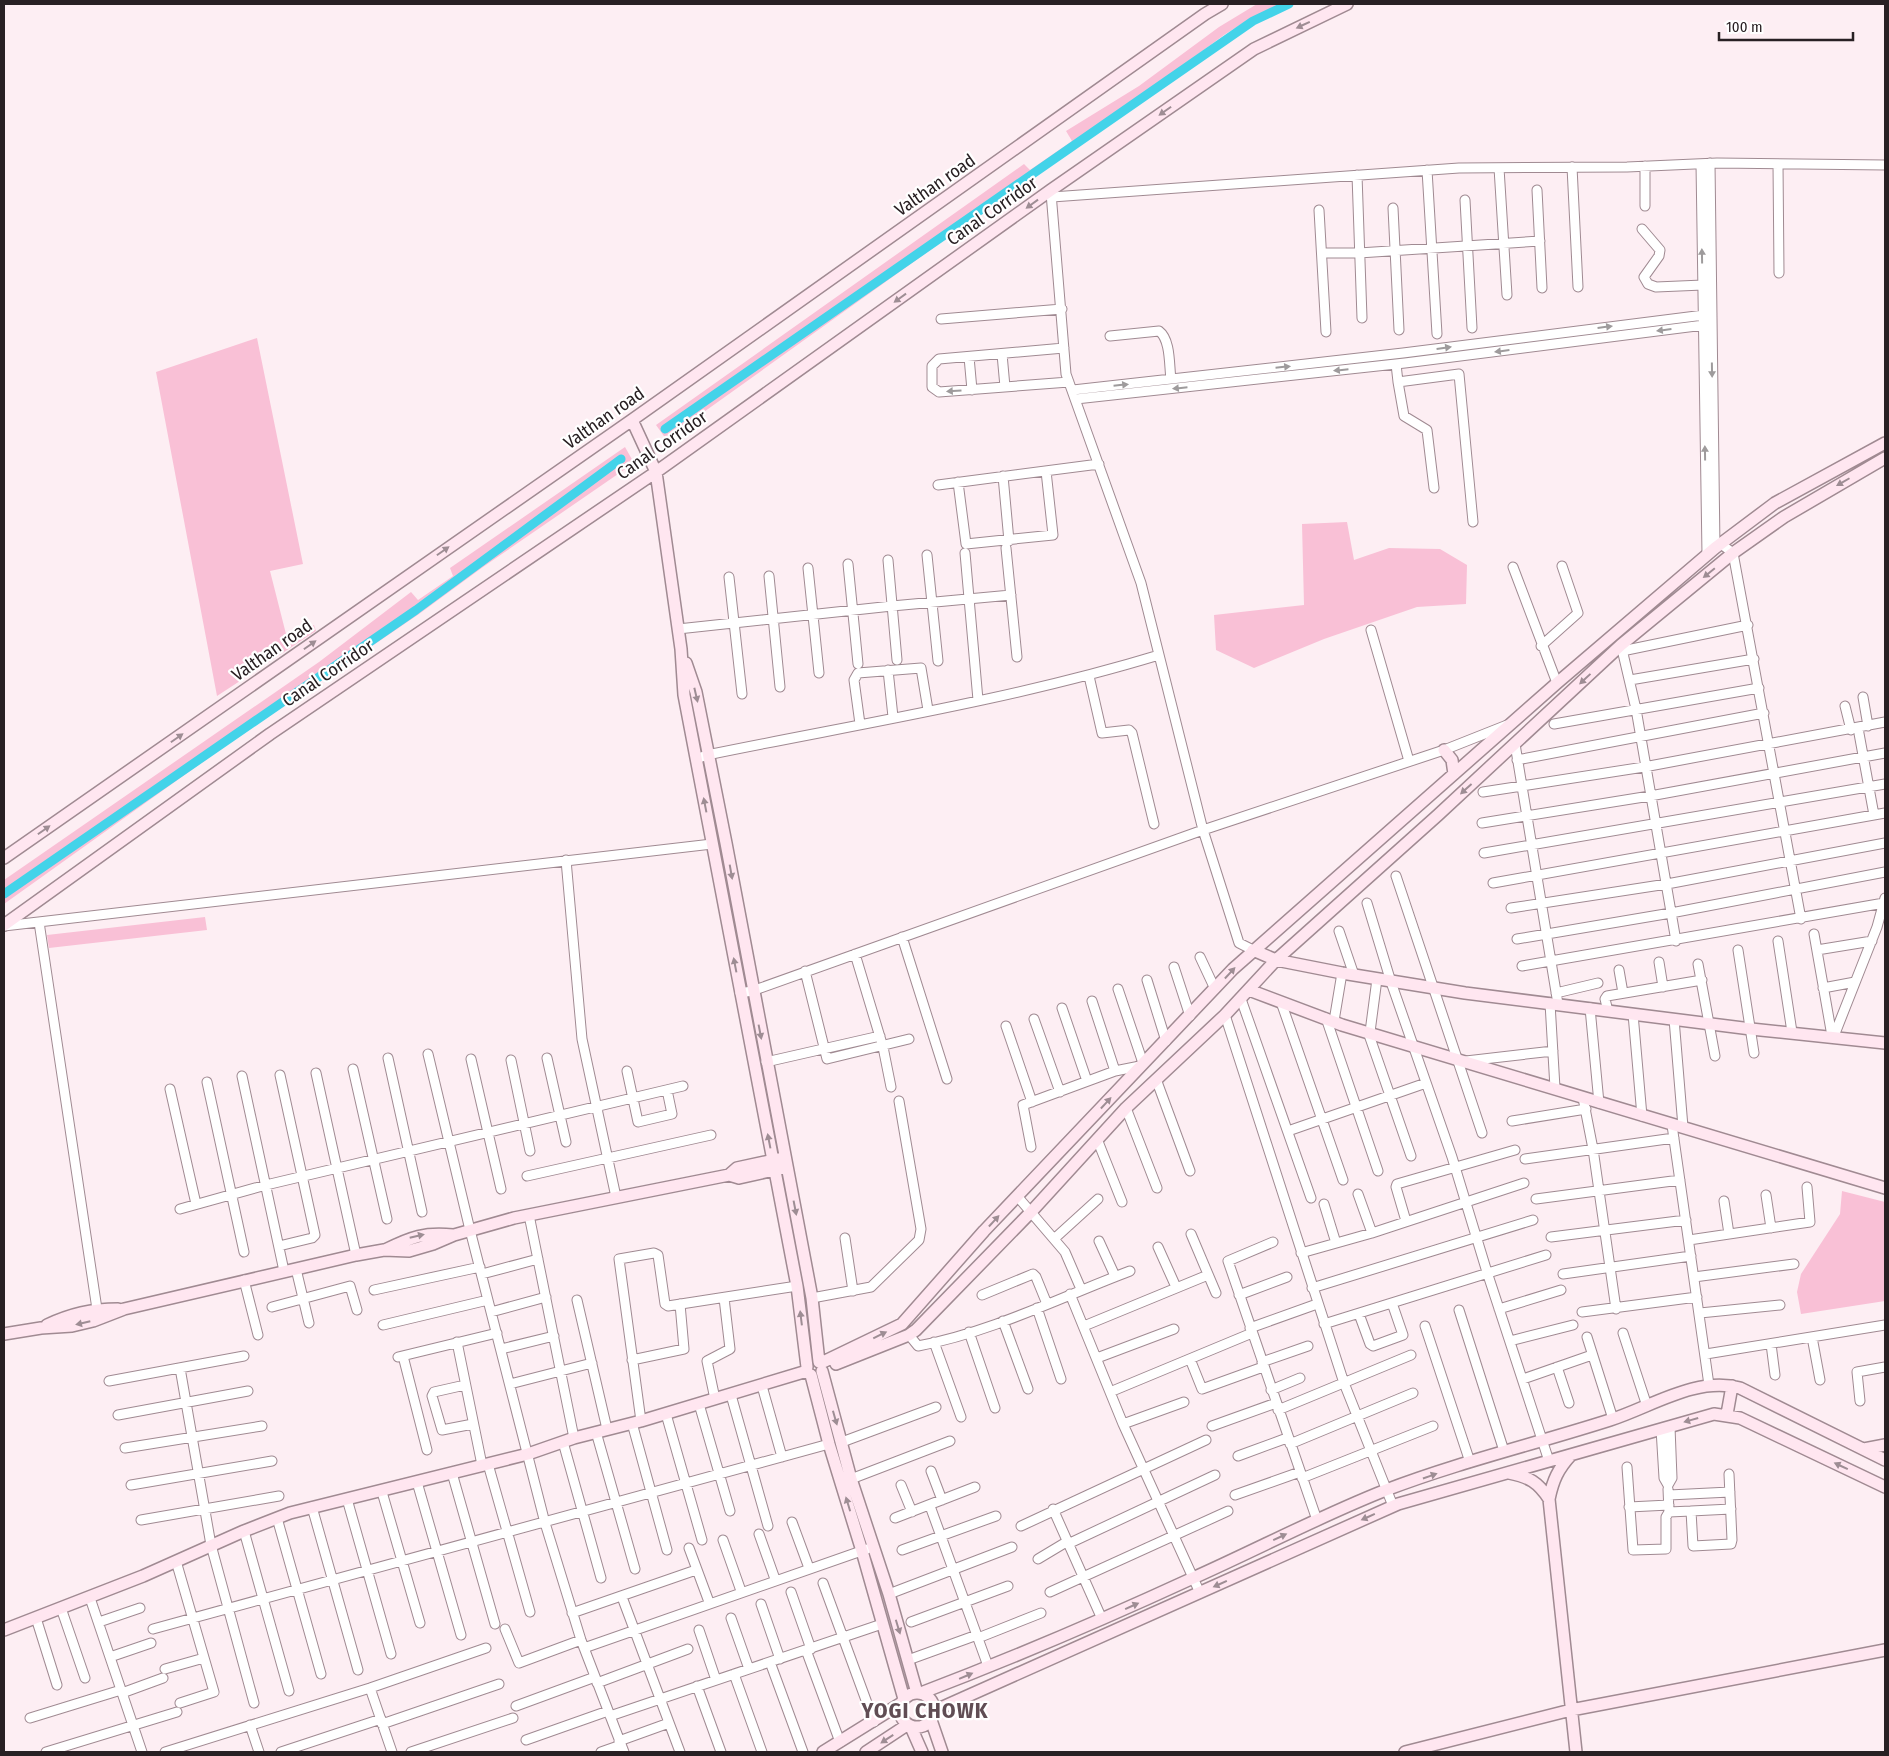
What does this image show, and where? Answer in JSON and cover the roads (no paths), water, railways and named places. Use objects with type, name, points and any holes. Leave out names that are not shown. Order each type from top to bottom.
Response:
[{"type":"street","name":"Valthan road","points":[[4,858],[632,420],[1205,14],[1222,4]]},
{"type":"street","name":"Canal Corridor","points":[[4,926],[270,734],[656,472],[1254,49],[1347,4]]},
{"type":"street","points":[[1706,164],[1702,285],[1708,325],[1714,549]]},
{"type":"street","points":[[1706,164],[1707,315]]},
{"type":"street","points":[[1885,165],[1706,164],[1427,170],[1051,194],[1066,374],[1142,584],[1158,655],[1203,830],[1238,943],[1276,960],[1391,982],[1555,1000],[1608,1011],[1751,1029],[1885,1042]]},
{"type":"street","points":[[1778,164],[1779,272]]},
{"type":"street","points":[[1645,166],[1645,206]]},
{"type":"street","points":[[1499,168],[1507,295]]},
{"type":"street","points":[[1572,168],[1578,287]]},
{"type":"street","points":[[1427,170],[1437,334]]},
{"type":"street","points":[[1357,175],[1362,318]]},
{"type":"street","points":[[1537,190],[1542,288]]},
{"type":"street","points":[[1466,200],[1472,328]]},
{"type":"street","points":[[1393,208],[1399,330]]},
{"type":"street","points":[[1319,210],[1326,332]]},
{"type":"street","points":[[1642,229],[1660,250],[1659,256],[1644,276],[1648,284],[1656,287],[1702,285]]},
{"type":"street","points":[[1322,253],[1359,253],[1468,244],[1540,241]]},
{"type":"street","points":[[941,319],[1062,309]]},
{"type":"street","points":[[1064,348],[939,359],[932,366],[932,387],[940,392],[1055,383],[1071,386],[1171,379],[1403,353],[1707,315]]},
{"type":"street","points":[[1076,399],[1396,364],[1708,325]]},
{"type":"street","points":[[1110,336],[1159,331],[1164,335],[1166,341],[1171,379]]},
{"type":"street","points":[[1002,354],[1006,387]]},
{"type":"street","points":[[970,357],[972,390]]},
{"type":"street","points":[[1396,364],[1404,416],[1427,430],[1434,488]]},
{"type":"street","points":[[1398,382],[1459,374],[1473,522]]},
{"type":"street","points":[[632,420],[656,472],[681,649],[684,695],[797,1286],[816,1368],[829,1444],[867,1549],[889,1594],[919,1693],[931,1700],[932,1716],[942,1752]]},
{"type":"street","points":[[816,1368],[902,1324],[1017,1196],[1253,950],[1522,713],[1714,549],[1775,503],[1885,443]]},
{"type":"street","points":[[4,1630],[90,1598],[277,1518],[312,1507],[382,1492],[528,1454],[574,1438],[715,1400],[816,1368],[910,1335],[1031,1212],[1126,1108],[1250,990],[1276,960],[1536,725],[1733,553],[1784,517],[1885,458]]},
{"type":"street","points":[[938,484],[1099,464]]},
{"type":"street","points":[[958,482],[966,544],[1007,544],[1053,535],[1046,471]]},
{"type":"street","points":[[1003,476],[1017,657]]},
{"type":"street","points":[[1714,549],[1733,553]]},
{"type":"street","points":[[966,552],[978,700]]},
{"type":"street","points":[[1733,553],[1760,688],[1801,919]]},
{"type":"street","points":[[927,555],[938,662]]},
{"type":"street","points":[[888,560],[897,660]]},
{"type":"street","points":[[848,564],[858,664]]},
{"type":"street","points":[[1541,646],[1578,615],[1562,566]]},
{"type":"street","points":[[1513,567],[1541,646],[1557,683]]},
{"type":"street","points":[[808,568],[819,673]]},
{"type":"street","points":[[769,576],[780,688]]},
{"type":"street","points":[[729,577],[742,694]]},
{"type":"street","points":[[678,629],[1011,595]]},
{"type":"street","points":[[1622,648],[1748,625]]},
{"type":"street","points":[[1371,630],[1409,761]]},
{"type":"street","points":[[1622,648],[1636,709],[1644,767],[1676,941]]},
{"type":"street","points":[[681,649],[696,692],[812,1298],[816,1368],[842,1442],[851,1479],[882,1624],[902,1701],[900,1716],[908,1726],[922,1752]]},
{"type":"street","points":[[696,759],[707,755],[1089,676],[1158,655]]},
{"type":"street","points":[[1630,680],[1754,659]]},
{"type":"street","points":[[860,724],[855,676],[858,673],[918,668],[922,670],[928,710]]},
{"type":"street","points":[[888,670],[893,717]]},
{"type":"street","points":[[1089,676],[1102,733],[1129,730],[1132,733],[1154,824]]},
{"type":"street","points":[[1554,724],[1760,688]]},
{"type":"street","points":[[1863,697],[1868,726]]},
{"type":"street","points":[[1845,706],[1864,757],[1874,815]]},
{"type":"street","points":[[1522,713],[1536,725]]},
{"type":"street","points":[[1517,760],[1764,713]]},
{"type":"street","points":[[1483,792],[1644,767],[1885,722]]},
{"type":"street","points":[[740,993],[752,991],[1203,830],[1444,750],[1511,724]]},
{"type":"street","points":[[1515,744],[1531,846],[1548,934],[1555,1000],[1553,1051],[1555,1088]]},
{"type":"street","points":[[1444,750],[1452,760],[1454,774]]},
{"type":"street","points":[[1482,823],[1650,796],[1885,753]]},
{"type":"street","points":[[1484,853],[1885,784]]},
{"type":"street","points":[[1493,883],[1885,813]]},
{"type":"street","points":[[1511,908],[1667,884],[1885,843]]},
{"type":"street","points":[[4,926],[712,844]]},
{"type":"street","points":[[566,860],[582,1039],[595,1107],[616,1197]]},
{"type":"street","points":[[1517,939],[1671,913],[1885,872]]},
{"type":"street","points":[[1396,876],[1432,988],[1461,1060],[1482,1133]]},
{"type":"street","points":[[1522,966],[1801,919],[1885,900]]},
{"type":"street","points":[[1833,1036],[1872,941],[1885,900]]},
{"type":"street","points":[[1368,903],[1391,982],[1455,1166],[1499,1310],[1543,1440],[1548,1461]]},
{"type":"street","points":[[39,922],[97,1309]]},
{"type":"street","points":[[1339,931],[1354,975]]},
{"type":"street","points":[[1814,934],[1833,1036]]},
{"type":"street","points":[[902,937],[947,1079]]},
{"type":"street","points":[[1778,941],[1792,1032]]},
{"type":"street","points":[[1817,950],[1872,941]]},
{"type":"street","points":[[1738,950],[1754,1054]]},
{"type":"street","points":[[855,954],[883,1046],[891,1087]]},
{"type":"street","points":[[1200,957],[1215,989]]},
{"type":"street","points":[[1659,962],[1663,987]]},
{"type":"street","points":[[1698,964],[1715,1056]]},
{"type":"street","points":[[1174,967],[1190,1016]]},
{"type":"street","points":[[1619,970],[1623,993]]},
{"type":"street","points":[[805,972],[823,1049],[829,1059],[909,1039]]},
{"type":"street","points":[[1342,974],[1330,1020],[1356,1107],[1378,1171]]},
{"type":"street","points":[[1377,979],[1369,1032],[1411,1156]]},
{"type":"street","points":[[1147,980],[1166,1041]]},
{"type":"street","points":[[1608,1011],[1606,997],[1702,980]]},
{"type":"street","points":[[1823,988],[1855,982]]},
{"type":"street","points":[[1555,1000],[1598,983]]},
{"type":"street","points":[[1118,989],[1142,1065]]},
{"type":"street","points":[[1250,990],[1330,1020],[1555,1088],[1584,1104],[1593,1149],[1616,1309]]},
{"type":"street","points":[[1241,998],[1311,1198]]},
{"type":"street","points":[[1092,1000],[1115,1071]]},
{"type":"street","points":[[1281,1002],[1343,1180]]},
{"type":"street","points":[[1062,1008],[1087,1081]]},
{"type":"street","points":[[1590,1008],[1599,1103]]},
{"type":"street","points":[[1633,1014],[1642,1116]]},
{"type":"street","points":[[1224,1015],[1317,1304],[1344,1382],[1393,1506]]},
{"type":"street","points":[[1674,1019],[1678,1126],[1674,1138],[1709,1385]]},
{"type":"street","points":[[1034,1020],[1060,1092]]},
{"type":"street","points":[[1006,1026],[1032,1102]]},
{"type":"street","points":[[766,1062],[880,1036]]},
{"type":"street","points":[[1461,1060],[1553,1051]]},
{"type":"street","points":[[428,1054],[480,1271],[545,1523],[582,1644],[621,1746]]},
{"type":"street","points":[[388,1058],[422,1212]]},
{"type":"street","points":[[547,1058],[566,1142]]},
{"type":"street","points":[[471,1059],[501,1188]]},
{"type":"street","points":[[511,1060],[530,1151]]},
{"type":"street","points":[[1031,1147],[1022,1107],[1115,1071],[1142,1065]]},
{"type":"street","points":[[353,1069],[387,1219]]},
{"type":"street","points":[[627,1071],[637,1121],[640,1122],[672,1114],[667,1090]]},
{"type":"street","points":[[316,1073],[356,1255]]},
{"type":"street","points":[[279,1246],[312,1238],[314,1235],[280,1075]]},
{"type":"street","points":[[242,1076],[279,1246],[303,1298],[309,1323]]},
{"type":"street","points":[[1156,1079],[1190,1171]]},
{"type":"street","points":[[207,1082],[244,1252]]},
{"type":"street","points":[[1288,1130],[1426,1083]]},
{"type":"street","points":[[180,1209],[266,1185],[683,1086]]},
{"type":"street","points":[[170,1089],[196,1204]]},
{"type":"street","points":[[812,1298],[854,1291],[873,1285],[921,1237],[899,1101]]},
{"type":"street","points":[[1512,1121],[1584,1104],[1599,1103],[1885,1188]]},
{"type":"street","points":[[1126,1108],[1157,1188]]},
{"type":"street","points":[[527,1176],[606,1156],[711,1135]]},
{"type":"street","points":[[1525,1159],[1674,1138]]},
{"type":"street","points":[[1098,1139],[1122,1202]]},
{"type":"street","points":[[1406,1221],[1396,1184],[1515,1150]]},
{"type":"street","points":[[4,1334],[40,1328],[72,1326],[93,1321],[124,1309],[244,1280],[384,1250],[409,1238],[431,1233],[454,1235],[529,1215],[616,1197],[729,1175],[739,1178],[786,1162]]},
{"type":"street","points":[[1536,1199],[1599,1189],[1680,1180]]},
{"type":"street","points":[[1301,1253],[1372,1233],[1524,1183]]},
{"type":"street","points":[[1689,1240],[1810,1222],[1807,1187]]},
{"type":"street","points":[[1358,1194],[1372,1233]]},
{"type":"street","points":[[1766,1195],[1771,1228]]},
{"type":"street","points":[[1017,1196],[1067,1256],[1081,1289]]},
{"type":"street","points":[[1054,1239],[1098,1199]]},
{"type":"street","points":[[1724,1202],[1729,1234]]},
{"type":"street","points":[[1324,1204],[1336,1243]]},
{"type":"street","points":[[529,1215],[574,1438]]},
{"type":"street","points":[[1312,1288],[1534,1220]]},
{"type":"street","points":[[1551,1237],[1686,1220]]},
{"type":"street","points":[[1191,1234],[1216,1293]]},
{"type":"street","points":[[844,1238],[854,1291]]},
{"type":"street","points":[[1099,1241],[1115,1276]]},
{"type":"street","points":[[1273,1242],[1228,1260],[1317,1520]]},
{"type":"street","points":[[1158,1246],[1176,1288]]},
{"type":"street","points":[[667,1550],[651,1493],[636,1422],[632,1360],[619,1259],[656,1253],[666,1304],[724,1298],[797,1286]]},
{"type":"street","points":[[1324,1324],[1546,1255]]},
{"type":"street","points":[[1563,1274],[1691,1256]]},
{"type":"street","points":[[374,1290],[538,1259]]},
{"type":"street","points":[[1694,1276],[1794,1264]]},
{"type":"street","points":[[910,1335],[918,1346],[969,1332],[1003,1321],[1130,1271]]},
{"type":"street","points":[[982,1295],[1033,1274],[1047,1304]]},
{"type":"street","points":[[1084,1326],[1208,1275]]},
{"type":"street","points":[[1239,1296],[1287,1277]]},
{"type":"street","points":[[244,1280],[258,1335]]},
{"type":"street","points":[[272,1306],[350,1286],[357,1310]]},
{"type":"street","points":[[1499,1310],[1560,1290]]},
{"type":"street","points":[[1070,1294],[1143,1468],[1200,1593]]},
{"type":"street","points":[[491,1312],[546,1297]]},
{"type":"street","points":[[1582,1312],[1698,1297]]},
{"type":"street","points":[[715,1400],[706,1361],[730,1349],[724,1298]]},
{"type":"street","points":[[383,1325],[488,1300]]},
{"type":"street","points":[[577,1300],[592,1363],[616,1504],[635,1569]]},
{"type":"street","points":[[1359,1314],[1370,1344],[1373,1346],[1403,1334],[1392,1303]]},
{"type":"street","points":[[632,1360],[684,1348],[680,1304]]},
{"type":"street","points":[[1110,1392],[1317,1304]]},
{"type":"street","points":[[1700,1313],[1780,1305]]},
{"type":"street","points":[[1037,1308],[1061,1379]]},
{"type":"street","points":[[40,1328],[68,1315],[97,1309],[124,1309]]},
{"type":"street","points":[[1460,1310],[1504,1451]]},
{"type":"street","points":[[1003,1321],[1028,1389]]},
{"type":"street","points":[[1510,1341],[1573,1324]]},
{"type":"street","points":[[1706,1354],[1885,1325]]},
{"type":"street","points":[[1425,1326],[1470,1462]]},
{"type":"street","points":[[1097,1358],[1174,1329]]},
{"type":"street","points":[[969,1332],[995,1408]]},
{"type":"street","points":[[426,1450],[400,1356],[496,1333]]},
{"type":"street","points":[[1623,1333],[1647,1406]]},
{"type":"street","points":[[501,1349],[554,1336]]},
{"type":"street","points":[[1812,1336],[1820,1380]]},
{"type":"street","points":[[1587,1337],[1613,1419]]},
{"type":"street","points":[[457,1342],[474,1424],[530,1612]]},
{"type":"street","points":[[934,1342],[961,1417]]},
{"type":"street","points":[[1772,1344],[1775,1375]]},
{"type":"street","points":[[1190,1359],[1202,1389],[1308,1346]]},
{"type":"street","points":[[1212,1426],[1277,1407],[1411,1355]]},
{"type":"street","points":[[1522,1379],[1592,1355]]},
{"type":"street","points":[[109,1381],[244,1356]]},
{"type":"street","points":[[510,1384],[592,1363]]},
{"type":"street","points":[[1557,1367],[1569,1403]]},
{"type":"street","points":[[1860,1401],[1858,1371],[1885,1367]]},
{"type":"street","points":[[180,1368],[200,1472],[211,1545],[254,1703]]},
{"type":"street","points":[[1271,1390],[1300,1378]]},
{"type":"street","points":[[465,1385],[434,1392],[432,1396],[442,1430],[474,1424]]},
{"type":"street","points":[[823,1752],[874,1722],[902,1701],[919,1693],[1102,1619],[1317,1520],[1387,1490],[1504,1451],[1613,1419],[1709,1385],[1732,1386],[1885,1460]]},
{"type":"street","points":[[762,1386],[782,1457]]},
{"type":"street","points":[[1727,1414],[1732,1386]]},
{"type":"street","points":[[118,1415],[248,1392]]},
{"type":"street","points":[[1238,1456],[1358,1417],[1413,1393]]},
{"type":"street","points":[[731,1395],[768,1526]]},
{"type":"street","points":[[1124,1424],[1184,1402]]},
{"type":"street","points":[[699,1404],[730,1511]]},
{"type":"street","points":[[842,1442],[936,1407]]},
{"type":"street","points":[[666,1414],[702,1540]]},
{"type":"street","points":[[866,1752],[908,1726],[924,1726],[932,1716],[1393,1506],[1714,1414],[1727,1414],[1740,1418],[1885,1487]]},
{"type":"street","points":[[126,1448],[194,1439],[262,1426]]},
{"type":"street","points":[[1235,1495],[1371,1451],[1433,1426]]},
{"type":"street","points":[[1628,1467],[1631,1547],[1635,1550],[1666,1549],[1666,1517],[1669,1509],[1668,1490],[1672,1478],[1665,1428]]},
{"type":"street","points":[[1021,1526],[1206,1440]]},
{"type":"street","points":[[851,1479],[950,1441]]},
{"type":"street","points":[[563,1442],[601,1578]]},
{"type":"street","points":[[152,1629],[299,1591],[829,1444]]},
{"type":"street","points":[[1864,1449],[1885,1445]]},
{"type":"street","points":[[1571,1455],[1559,1468],[1552,1480],[1549,1499],[1576,1752]]},
{"type":"street","points":[[131,1485],[272,1460]]},
{"type":"street","points":[[931,1471],[942,1500]]},
{"type":"street","points":[[452,1473],[495,1624]]},
{"type":"street","points":[[1506,1473],[1528,1477],[1540,1485],[1549,1499]]},
{"type":"street","points":[[1691,1512],[1693,1546],[1730,1546],[1732,1540],[1729,1474]]},
{"type":"street","points":[[1038,1558],[1158,1500],[1215,1475]]},
{"type":"street","points":[[417,1482],[461,1635]]},
{"type":"street","points":[[901,1485],[912,1512]]},
{"type":"street","points":[[895,1518],[976,1488]]},
{"type":"street","points":[[1668,1490],[1730,1492]]},
{"type":"street","points":[[382,1492],[404,1561],[420,1623]]},
{"type":"street","points":[[141,1520],[279,1496]]},
{"type":"street","points":[[347,1499],[391,1654]]},
{"type":"street","points":[[930,1506],[988,1666]]},
{"type":"street","points":[[312,1507],[358,1670]]},
{"type":"street","points":[[1629,1507],[1691,1512],[1731,1510]]},
{"type":"street","points":[[1053,1510],[1102,1619]]},
{"type":"street","points":[[1050,1592],[1228,1511]]},
{"type":"street","points":[[902,1550],[996,1516]]},
{"type":"street","points":[[277,1518],[321,1674]]},
{"type":"street","points":[[792,1522],[809,1568]]},
{"type":"street","points":[[244,1531],[289,1691]]},
{"type":"street","points":[[760,1534],[775,1579]]},
{"type":"street","points":[[723,1540],[742,1591]]},
{"type":"street","points":[[889,1594],[1012,1547]]},
{"type":"street","points":[[689,1548],[709,1602]]},
{"type":"street","points":[[505,1629],[518,1663],[634,1630],[775,1579],[867,1549]]},
{"type":"street","points":[[176,1561],[194,1618],[213,1694],[180,1703]]},
{"type":"street","points":[[572,1614],[696,1570]]},
{"type":"street","points":[[823,1583],[874,1722]]},
{"type":"street","points":[[911,1622],[1008,1586]]},
{"type":"street","points":[[791,1592],[808,1650],[840,1742]]},
{"type":"street","points":[[622,1597],[680,1752]]},
{"type":"street","points":[[90,1598],[142,1752]]},
{"type":"street","points":[[761,1604],[780,1659]]},
{"type":"street","points":[[61,1608],[85,1678]]},
{"type":"street","points":[[98,1622],[140,1608]]},
{"type":"street","points":[[908,1660],[978,1637],[1041,1613]]},
{"type":"street","points":[[36,1618],[57,1685]]},
{"type":"street","points":[[731,1618],[749,1669]]},
{"type":"street","points":[[526,1740],[609,1713],[661,1699],[882,1624]]},
{"type":"street","points":[[699,1630],[716,1680]]},
{"type":"street","points":[[110,1657],[151,1644]]},
{"type":"street","points":[[165,1752],[370,1688],[486,1648]]},
{"type":"street","points":[[516,1706],[648,1665],[688,1649]]},
{"type":"street","points":[[1405,1752],[1571,1710],[1885,1650]]},
{"type":"street","points":[[30,1718],[121,1691],[204,1658]]},
{"type":"street","points":[[770,1662],[803,1752]]},
{"type":"street","points":[[734,1674],[762,1752]]},
{"type":"street","points":[[280,1752],[499,1684]]},
{"type":"street","points":[[697,1686],[721,1752]]},
{"type":"street","points":[[370,1688],[392,1752]]},
{"type":"street","points":[[46,1752],[176,1712]]},
{"type":"street","points":[[411,1752],[513,1718]]},
{"type":"street","points":[[601,1752],[621,1746],[669,1723]]},
{"type":"street","points":[[250,1725],[259,1752]]},
{"type":"waterway","points":[[665,429],[1253,21],[1289,4]]},
{"type":"waterway","points":[[4,894],[416,610],[621,459]]},
{"type":"district","name":"YOGI CHOWK","points":[[925,1710]]}]
